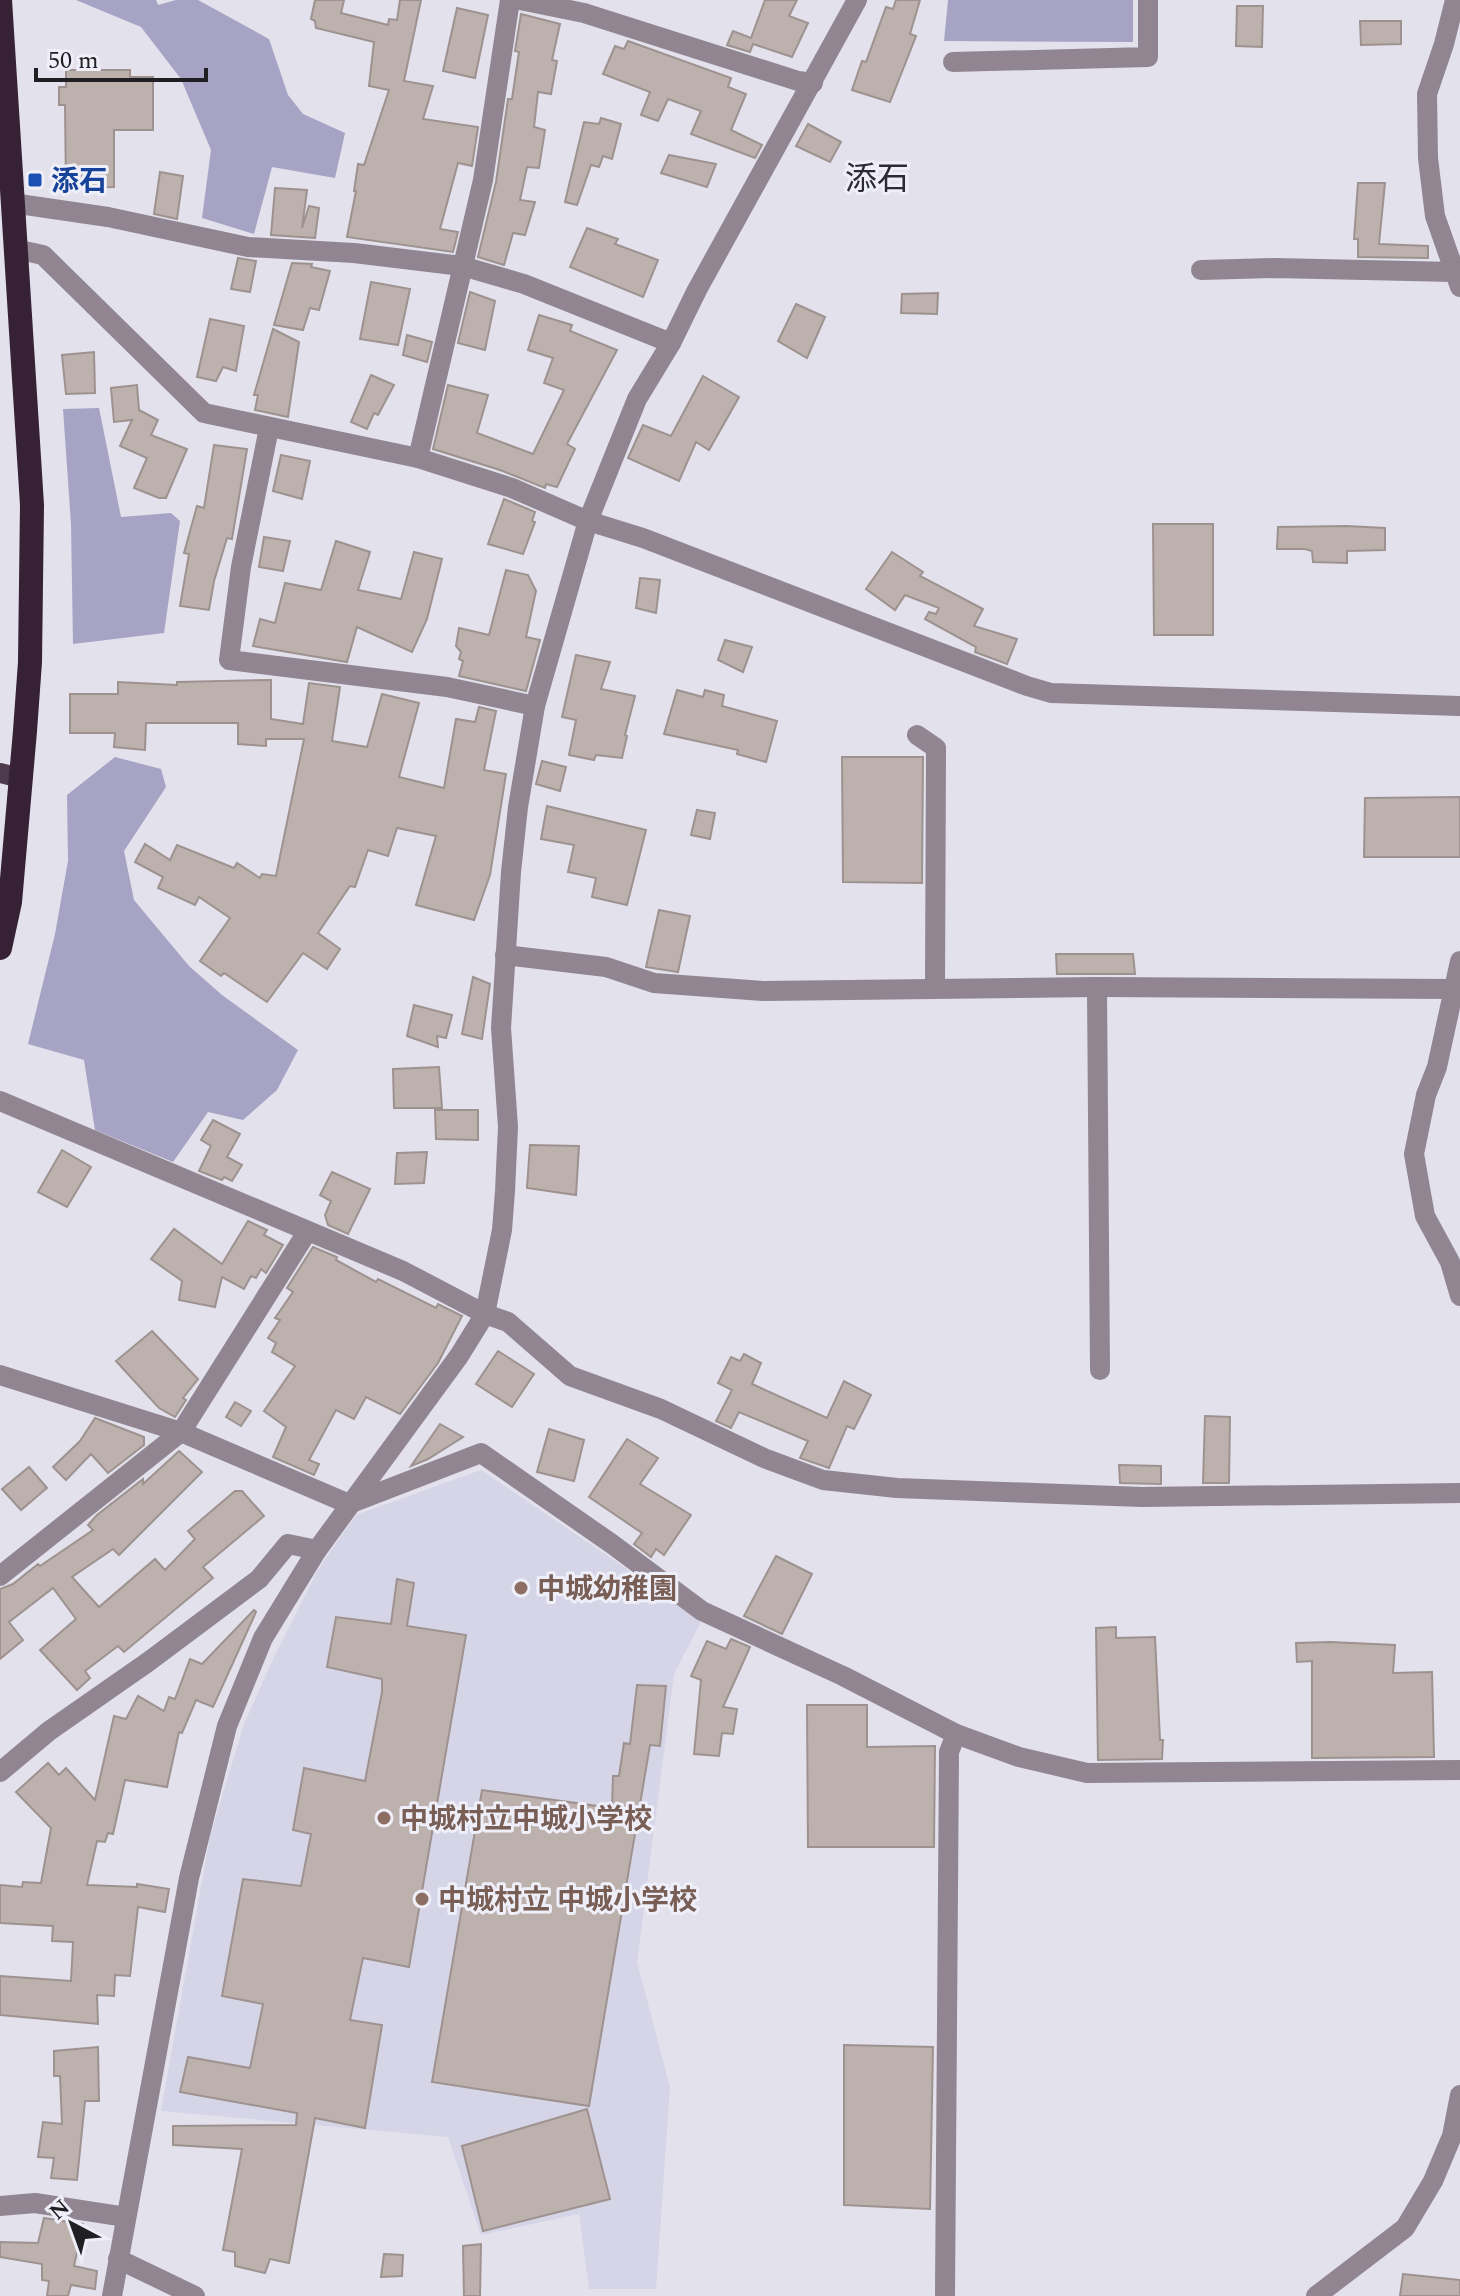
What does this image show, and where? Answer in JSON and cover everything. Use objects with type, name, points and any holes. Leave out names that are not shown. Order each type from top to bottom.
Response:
[{"type":"highway","points":[[0,0],[32,505],[30,662],[11,776],[10,902],[0,948]]},
{"type":"street","points":[[418,458],[483,180],[510,0]]},
{"type":"street","points":[[520,0],[584,13],[798,81],[813,83]]},
{"type":"street","points":[[112,2296],[189,1878],[227,1726],[263,1638],[317,1550],[459,1356],[485,1314],[502,1230],[505,1191],[508,1127],[501,1028],[518,807],[535,706],[588,521],[637,399],[671,343],[697,290],[857,0]]},
{"type":"street","points":[[953,62],[1148,57],[1148,0]]},
{"type":"street","points":[[1201,270],[1457,280],[1435,216],[1428,158],[1427,94],[1455,0]]},
{"type":"street","points":[[12,203],[108,217],[248,247],[354,253],[462,266],[524,284],[671,343]]},
{"type":"street","points":[[15,249],[43,255],[204,413],[418,458],[512,488],[588,521],[643,538],[1051,693],[1460,706]]},
{"type":"street","points":[[269,428],[241,567],[229,660],[447,687],[535,706]]},
{"type":"street","points":[[917,735],[936,748],[935,989]]},
{"type":"street","points":[[505,955],[606,967],[654,983],[763,991],[1097,987],[1454,989]]},
{"type":"street","points":[[1460,961],[1414,1154],[1425,1216],[1450,1262],[1460,1296]]},
{"type":"street","points":[[1097,987],[1100,1370]]},
{"type":"street","points":[[0,1101],[403,1271],[485,1314],[508,1322],[570,1376],[661,1409],[764,1458],[823,1480],[897,1488],[1142,1497],[1460,1493]]},
{"type":"street","points":[[0,1576],[181,1432],[307,1232]]},
{"type":"street","points":[[0,1375],[181,1432],[349,1504],[481,1453],[702,1611],[843,1676],[956,1734],[1019,1757],[1087,1773],[1460,1770]]},
{"type":"street","points":[[0,1772],[49,1731],[259,1579],[288,1544],[317,1550]]},
{"type":"street","points":[[945,2296],[949,1752],[956,1734]]},
{"type":"street","points":[[1316,2296],[1405,2228],[1433,2181],[1452,2136],[1460,2095]]},
{"type":"street","points":[[0,2206],[35,2203],[126,2217]]},
{"type":"street","points":[[118,2259],[195,2296]]},
{"type":"shaded area","points":[[76,0],[156,0],[158,5],[176,0],[198,0],[269,39],[288,95],[303,114],[345,133],[335,178],[272,167],[254,234],[202,218],[211,150],[181,79],[141,27]]},
{"type":"shaded area","points":[[948,0],[1133,0],[1133,42],[944,41]]},
{"type":"shaded area","points":[[99,408],[121,517],[171,513],[180,521],[164,633],[73,644],[71,524],[63,409]]},
{"type":"shaded area","points":[[115,757],[161,769],[166,787],[124,851],[134,900],[189,966],[222,995],[298,1050],[277,1090],[243,1120],[208,1112],[173,1162],[95,1130],[84,1060],[28,1044],[55,934],[68,861],[67,795]]},
{"type":"shaded area","name":"中城村立 中城小学校","points":[[481,1470],[702,1620],[674,1674],[637,1962],[670,2087],[656,2289],[589,2289],[579,2214],[481,2235],[448,2137],[161,2111],[210,1836],[244,1724],[274,1657],[319,1568],[356,1515]]},
{"type":"building","points":[[315,0],[344,0],[341,13],[388,25],[389,19],[397,20],[400,0],[421,0],[404,81],[433,86],[423,119],[478,127],[472,166],[458,163],[440,229],[458,232],[453,252],[347,237],[358,164],[364,165],[389,90],[369,86],[374,42],[316,28],[315,21],[311,19]]},
{"type":"building","points":[[765,0],[797,0],[789,16],[808,23],[792,57],[753,44],[750,52],[727,45],[733,31],[751,38]]},
{"type":"building","points":[[896,0],[920,0],[910,34],[916,36],[890,102],[852,90],[886,7],[893,9]]},
{"type":"building","points":[[1237,6],[1263,6],[1262,47],[1236,46]]},
{"type":"building","points":[[457,8],[488,15],[475,78],[443,71]]},
{"type":"building","points":[[521,14],[560,24],[552,60],[557,61],[551,94],[538,92],[534,127],[545,130],[539,168],[527,167],[520,200],[535,202],[525,235],[513,233],[504,265],[478,257],[496,182],[508,99],[512,99]]},
{"type":"building","points":[[1360,21],[1401,21],[1401,44],[1361,45]]},
{"type":"building","points":[[628,41],[731,78],[728,87],[746,94],[731,130],[762,145],[755,158],[691,134],[701,111],[668,99],[658,121],[641,115],[650,92],[603,74],[615,46],[624,49]]},
{"type":"building","points":[[66,70],[130,70],[130,77],[153,77],[153,130],[114,130],[114,187],[66,188],[65,105],[59,105],[59,87],[66,87]]},
{"type":"building","points":[[601,118],[621,124],[612,159],[603,156],[599,167],[591,165],[577,205],[565,202],[584,122],[599,124]]},
{"type":"building","points":[[808,124],[841,142],[830,162],[796,146]]},
{"type":"building","points":[[669,155],[716,164],[707,187],[661,173]]},
{"type":"building","points":[[160,172],[183,176],[177,219],[154,214]]},
{"type":"building","points":[[1358,183],[1385,183],[1379,244],[1428,246],[1428,258],[1358,257],[1358,239],[1354,239]]},
{"type":"building","points":[[275,188],[307,190],[302,228],[309,206],[319,208],[315,238],[271,235]]},
{"type":"building","points":[[587,228],[618,239],[615,244],[658,260],[643,297],[570,267]]},
{"type":"building","points":[[238,258],[256,261],[250,292],[231,289]]},
{"type":"building","points":[[292,263],[312,264],[311,267],[330,271],[319,310],[310,308],[303,330],[274,325]]},
{"type":"building","points":[[371,282],[410,289],[398,345],[360,339]]},
{"type":"building","points":[[470,292],[495,301],[485,350],[458,343]]},
{"type":"building","points":[[938,293],[937,314],[901,313],[902,294]]},
{"type":"building","points":[[796,304],[825,317],[807,358],[778,341]]},
{"type":"building","points":[[539,315],[572,325],[570,331],[617,350],[567,444],[575,449],[557,487],[546,484],[545,488],[433,449],[448,385],[488,395],[477,433],[533,454],[564,390],[544,383],[553,358],[528,350]]},
{"type":"building","points":[[210,319],[244,326],[236,371],[223,367],[216,381],[197,377]]},
{"type":"building","points":[[273,329],[299,342],[288,417],[255,410],[258,395],[254,395]]},
{"type":"building","points":[[407,335],[432,342],[427,362],[403,355]]},
{"type":"building","points":[[94,352],[95,393],[66,394],[62,355]]},
{"type":"building","points":[[371,375],[394,385],[378,415],[374,413],[367,429],[351,422]]},
{"type":"building","points":[[703,376],[739,397],[709,450],[696,442],[679,481],[628,458],[643,425],[671,436]]},
{"type":"building","points":[[137,385],[139,410],[158,420],[151,435],[187,449],[166,498],[134,488],[147,458],[120,446],[132,420],[114,422],[111,388]]},
{"type":"building","points":[[214,445],[247,449],[232,539],[227,538],[209,610],[180,606],[189,554],[184,553],[197,506],[204,508]]},
{"type":"building","points":[[281,455],[310,461],[302,499],[273,491]]},
{"type":"building","points":[[504,499],[535,512],[532,521],[535,522],[523,554],[488,544]]},
{"type":"building","points":[[1153,524],[1213,524],[1213,635],[1154,635]]},
{"type":"building","points":[[1278,527],[1385,528],[1385,550],[1347,551],[1347,563],[1313,562],[1312,551],[1277,549]]},
{"type":"building","points":[[264,537],[290,541],[283,571],[259,567]]},
{"type":"building","points":[[336,541],[370,552],[358,590],[401,599],[414,552],[442,559],[427,619],[412,652],[357,627],[347,662],[253,646],[260,619],[275,623],[285,583],[321,590]]},
{"type":"building","points":[[892,552],[923,572],[920,576],[983,609],[974,626],[1017,639],[1007,664],[975,652],[976,647],[925,619],[929,612],[936,614],[939,608],[905,595],[895,610],[866,589]]},
{"type":"building","points":[[506,570],[528,575],[536,591],[526,637],[540,640],[526,691],[459,676],[463,661],[459,659],[461,652],[456,646],[459,628],[489,635]]},
{"type":"building","points":[[640,578],[660,580],[656,613],[636,608]]},
{"type":"building","points":[[725,640],[752,647],[743,672],[718,660]]},
{"type":"building","points":[[576,655],[610,662],[601,689],[635,696],[622,758],[596,755],[594,760],[569,755],[576,720],[562,717]]},
{"type":"building","points":[[271,680],[271,719],[303,724],[309,683],[340,687],[332,741],[367,747],[382,694],[419,703],[399,777],[444,788],[456,719],[475,722],[479,707],[496,711],[484,770],[506,774],[490,875],[474,920],[416,905],[436,836],[397,828],[388,856],[368,850],[355,887],[350,886],[318,933],[340,949],[327,969],[303,953],[267,1002],[200,961],[230,918],[199,897],[195,905],[158,888],[163,877],[135,862],[145,844],[170,860],[177,845],[234,868],[237,863],[260,878],[262,874],[276,876],[304,739],[266,739],[266,746],[238,744],[238,723],[146,723],[145,750],[114,747],[115,733],[70,733],[70,694],[118,694],[118,682],[177,685],[177,682]]},
{"type":"building","points":[[677,690],[703,697],[705,690],[724,695],[722,706],[777,721],[766,762],[737,754],[738,750],[664,734]]},
{"type":"building","points":[[842,757],[923,757],[922,883],[843,882]]},
{"type":"building","points":[[542,761],[566,767],[560,791],[536,784]]},
{"type":"building","points":[[1460,797],[1460,857],[1364,857],[1365,798]]},
{"type":"building","points":[[547,806],[646,830],[627,905],[592,897],[596,878],[568,872],[574,845],[541,839]]},
{"type":"building","points":[[697,810],[715,813],[710,839],[691,835]]},
{"type":"building","points":[[659,910],[690,916],[678,972],[646,967]]},
{"type":"building","points":[[1056,954],[1133,954],[1135,974],[1057,974]]},
{"type":"building","points":[[473,977],[490,984],[482,1039],[462,1034]]},
{"type":"building","points":[[414,1005],[452,1015],[446,1038],[437,1036],[438,1047],[407,1036]]},
{"type":"building","points":[[439,1067],[442,1108],[394,1108],[393,1069]]},
{"type":"building","points":[[435,1110],[478,1110],[478,1140],[436,1139]]},
{"type":"building","points":[[213,1120],[240,1134],[227,1157],[242,1165],[232,1181],[199,1171],[211,1146],[201,1140]]},
{"type":"building","points":[[530,1145],[579,1146],[576,1195],[527,1188]]},
{"type":"building","points":[[62,1150],[91,1167],[67,1207],[38,1192]]},
{"type":"building","points":[[427,1152],[424,1183],[395,1184],[397,1153]]},
{"type":"building","points":[[332,1172],[370,1189],[348,1234],[328,1225],[325,1215],[331,1201],[320,1195]]},
{"type":"building","points":[[248,1221],[267,1230],[264,1235],[283,1245],[266,1273],[261,1269],[256,1278],[251,1276],[244,1289],[222,1277],[215,1307],[179,1300],[182,1281],[151,1259],[174,1229],[222,1264]]},
{"type":"building","points":[[313,1247],[337,1257],[336,1260],[376,1282],[378,1279],[436,1308],[438,1304],[462,1316],[438,1363],[400,1414],[366,1397],[354,1419],[336,1410],[309,1460],[319,1464],[314,1475],[273,1457],[286,1427],[264,1411],[295,1366],[272,1352],[276,1343],[268,1338],[280,1320],[275,1318],[293,1292],[287,1288]]},
{"type":"building","points":[[152,1331],[198,1379],[183,1398],[186,1400],[175,1417],[159,1408],[116,1361]]},
{"type":"building","points":[[498,1351],[534,1374],[512,1407],[476,1384]]},
{"type":"building","points":[[744,1354],[761,1363],[752,1384],[827,1418],[844,1381],[871,1395],[854,1429],[847,1426],[829,1468],[800,1458],[808,1441],[739,1412],[731,1428],[716,1421],[732,1390],[718,1383],[731,1357],[740,1361]]},
{"type":"building","points":[[235,1402],[251,1411],[241,1426],[226,1417]]},
{"type":"building","points":[[1205,1416],[1230,1417],[1229,1483],[1203,1483]]},
{"type":"building","points":[[95,1418],[144,1437],[144,1445],[108,1473],[91,1454],[66,1480],[53,1467],[80,1441]]},
{"type":"building","points":[[440,1424],[463,1437],[411,1466]]},
{"type":"building","points":[[549,1429],[584,1440],[574,1481],[537,1472]]},
{"type":"building","points":[[627,1439],[658,1458],[640,1484],[691,1515],[664,1555],[656,1549],[651,1557],[634,1544],[642,1533],[589,1497]]},
{"type":"building","points":[[179,1451],[202,1472],[119,1555],[113,1549],[72,1577],[99,1607],[155,1559],[165,1570],[195,1539],[188,1531],[235,1491],[242,1491],[264,1516],[203,1567],[213,1578],[124,1652],[118,1646],[85,1671],[90,1678],[77,1690],[40,1650],[76,1619],[53,1588],[9,1622],[23,1640],[0,1659],[0,1589],[13,1584],[38,1564],[40,1566],[93,1530],[88,1525],[97,1515],[143,1479],[143,1484]]},
{"type":"building","points":[[1119,1465],[1161,1466],[1161,1484],[1120,1483]]},
{"type":"building","points":[[29,1467],[47,1488],[21,1510],[2,1489]]},
{"type":"building","points":[[776,1556],[812,1574],[782,1634],[744,1616]]},
{"type":"building","points":[[397,1579],[414,1583],[407,1626],[466,1635],[409,1967],[363,1958],[350,2020],[382,2025],[365,2128],[315,2118],[289,2263],[270,2259],[265,2273],[235,2266],[235,2252],[223,2250],[242,2149],[173,2145],[173,2126],[296,2125],[297,2113],[180,2092],[188,2057],[250,2068],[263,2004],[222,1996],[243,1879],[301,1886],[311,1834],[293,1830],[304,1768],[365,1781],[382,1679],[327,1667],[336,1617],[391,1624]]},
{"type":"building","points":[[254,1610],[256,1612],[213,1707],[196,1700],[182,1733],[179,1732],[167,1787],[125,1780],[113,1834],[108,1833],[105,1842],[97,1841],[87,1885],[137,1887],[137,1884],[169,1889],[165,1912],[138,1907],[130,1976],[115,1975],[114,1996],[97,1995],[98,2024],[0,2015],[0,1976],[71,1981],[73,1942],[52,1941],[53,1926],[0,1923],[0,1885],[22,1887],[23,1882],[41,1883],[51,1828],[16,1792],[48,1763],[59,1775],[66,1768],[95,1800],[114,1716],[126,1719],[138,1696],[164,1711],[169,1697],[175,1699],[190,1659],[202,1664]]},
{"type":"building","points":[[1116,1627],[1116,1638],[1155,1637],[1162,1759],[1098,1760],[1096,1628]]},
{"type":"building","points":[[731,1639],[750,1647],[723,1707],[737,1709],[733,1734],[722,1733],[719,1756],[694,1754],[701,1680],[691,1676],[707,1641],[726,1649]]},
{"type":"building","points":[[1296,1643],[1395,1645],[1393,1673],[1432,1672],[1434,1757],[1312,1758],[1312,1661],[1297,1662]]},
{"type":"building","points":[[637,1685],[666,1686],[660,1746],[650,1745],[589,2106],[432,2082],[482,1790],[612,1808],[613,1776],[619,1776],[624,1743],[630,1744]]},
{"type":"building","points":[[807,1705],[867,1705],[867,1747],[935,1746],[934,1847],[808,1847]]},
{"type":"building","points":[[844,2045],[933,2047],[930,2209],[844,2205]]},
{"type":"building","points":[[98,2047],[99,2101],[85,2101],[77,2180],[51,2178],[54,2158],[38,2157],[43,2122],[62,2124],[60,2076],[54,2076],[54,2051]]},
{"type":"building","points":[[587,2109],[610,2199],[483,2231],[462,2146]]},
{"type":"building","points":[[44,2218],[83,2224],[74,2266],[97,2271],[95,2289],[71,2285],[68,2296],[47,2296],[49,2281],[42,2280],[42,2264],[0,2257],[0,2242],[38,2243]]},
{"type":"building","points":[[481,2244],[480,2296],[464,2296],[463,2246]]},
{"type":"building","points":[[384,2254],[403,2255],[402,2276],[381,2277]]},
{"type":"building","points":[[1403,2274],[1460,2280],[1460,2296],[1400,2296]]},
{"type":"place","name":"添石","points":[[35,180]]},
{"type":"place","name":"中城幼稚園","points":[[521,1588]]},
{"type":"place","name":"中城村立中城小学校","points":[[384,1818]]},
{"type":"place","name":"中城村立 中城小学校","points":[[422,1899]]},
{"type":"district","name":"添石","points":[[877,178]]}]
